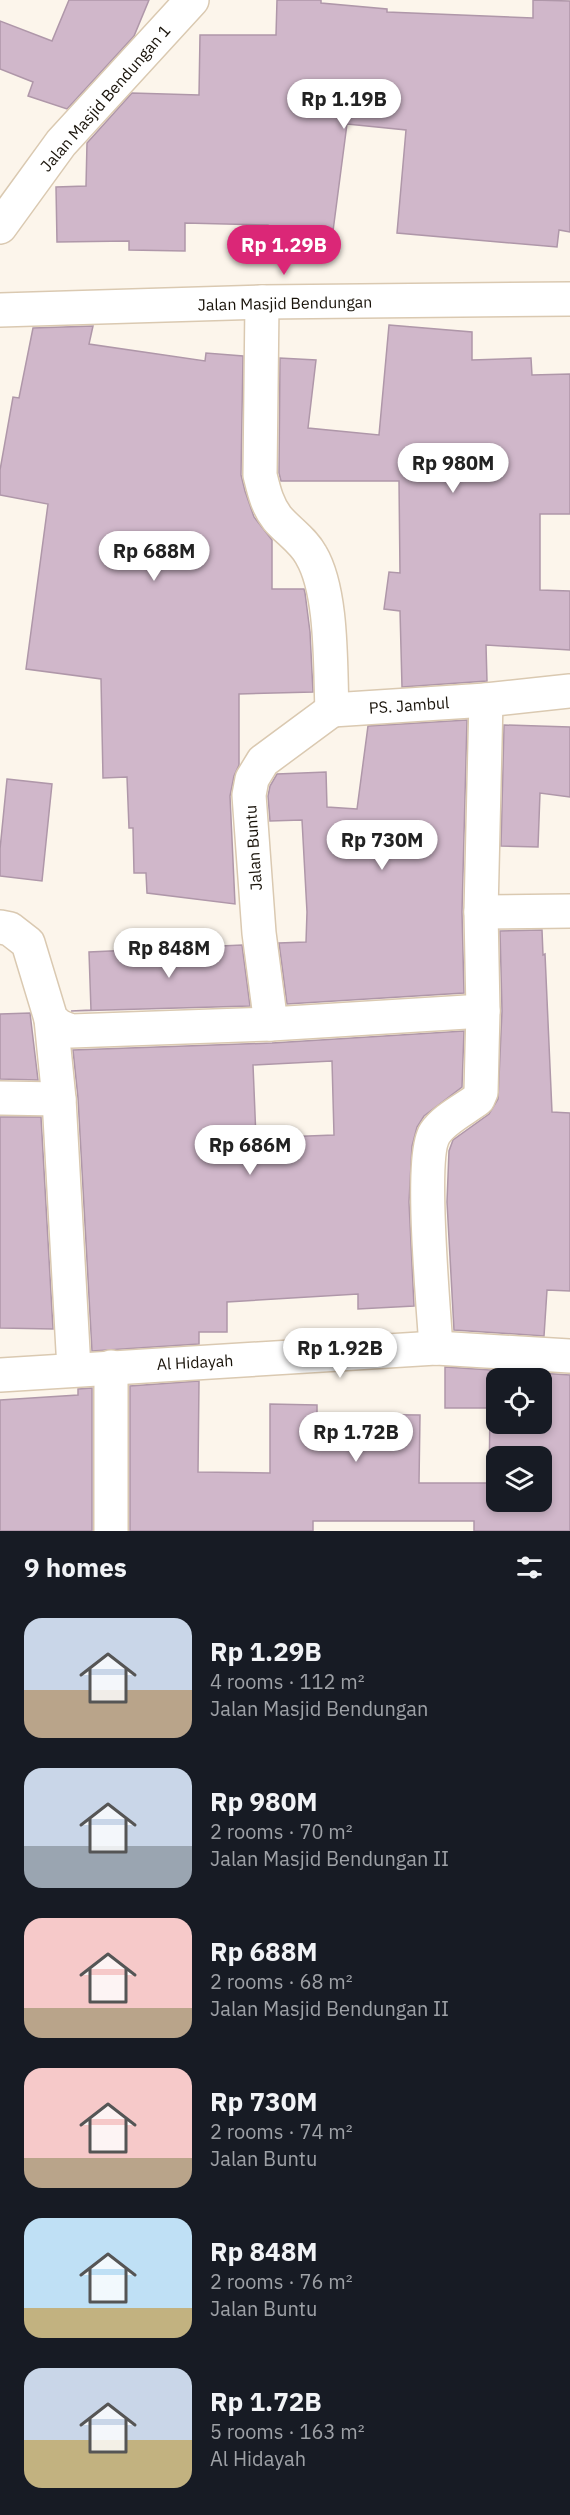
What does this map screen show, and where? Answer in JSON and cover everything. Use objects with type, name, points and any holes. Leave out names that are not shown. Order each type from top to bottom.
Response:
[{"type":"street","name":"Jalan Masjid Bendungan 1","points":[[0,227],[61,143],[192,0]]},
{"type":"street","name":"Jalan Masjid Bendungan","points":[[0,310],[262,302],[570,300]]},
{"type":"street","points":[[262,302],[260,475],[265,499],[277,518],[311,554],[320,573],[326,600],[332,710]]},
{"type":"street","name":"PS. Jambul","points":[[332,710],[486,700],[570,691]]},
{"type":"street","points":[[436,1348],[429,1219],[429,1145],[439,1128],[478,1099],[481,1092],[483,1011],[481,912],[486,700]]},
{"type":"street","name":"Jalan Buntu","points":[[271,1024],[259,933],[249,795],[252,778],[263,761],[332,710]]},
{"type":"street","points":[[481,912],[570,911]]},
{"type":"street","points":[[0,927],[10,929],[28,943],[51,1019],[59,1099],[74,1369]]},
{"type":"street","points":[[51,1019],[59,1026],[71,1031],[271,1024],[483,1011]]},
{"type":"street","points":[[0,1098],[59,1099]]},
{"type":"street","name":"Al Hidayah","points":[[0,1375],[436,1348],[570,1356]]},
{"type":"street","points":[[111,1367],[111,1531]]},
{"type":"building","points":[[69,0],[149,0],[134,36],[67,109],[28,96],[33,82],[0,69],[0,21],[52,41]]},
{"type":"building","points":[[277,0],[321,0],[321,3],[387,9],[387,12],[533,18],[533,0],[570,1],[570,232],[559,230],[557,247],[397,233],[406,130],[347,124],[333,231],[268,231],[268,225],[185,223],[185,251],[129,250],[129,241],[57,242],[56,187],[86,186],[87,143],[132,93],[199,95],[200,35],[276,35]]},
{"type":"building","points":[[389,325],[472,332],[472,360],[531,358],[532,375],[570,374],[570,514],[540,514],[540,590],[570,591],[570,650],[486,645],[487,681],[402,687],[400,611],[384,609],[389,572],[400,573],[399,481],[281,481],[279,473],[280,358],[316,360],[308,428],[379,435]]},
{"type":"building","points":[[93,326],[89,344],[205,361],[206,353],[243,356],[241,475],[245,491],[254,517],[272,540],[272,589],[304,589],[305,593],[310,632],[313,692],[239,694],[239,765],[230,796],[235,904],[147,893],[146,873],[134,873],[133,828],[129,828],[127,777],[103,778],[101,679],[26,669],[48,504],[0,495],[0,470],[13,397],[19,398],[33,328]]},
{"type":"building","points":[[467,720],[462,912],[464,993],[287,1004],[279,943],[306,942],[307,912],[302,820],[270,821],[268,796],[270,786],[277,774],[326,772],[327,807],[357,809],[368,726]]},
{"type":"building","points":[[504,725],[570,727],[570,797],[540,793],[538,847],[501,846]]},
{"type":"building","points":[[7,779],[52,784],[42,881],[0,876],[0,849]]},
{"type":"building","points":[[542,930],[552,1112],[570,1113],[570,1291],[547,1290],[544,1336],[454,1330],[447,1202],[449,1151],[453,1140],[489,1114],[498,1099],[502,1011],[500,931]]},
{"type":"building","points":[[242,945],[250,1006],[71,1011],[91,1010],[89,952]]},
{"type":"building","points":[[30,1013],[38,1080],[0,1079],[0,1014]]},
{"type":"building","points":[[464,1031],[462,1087],[424,1116],[417,1127],[412,1146],[409,1202],[414,1306],[358,1309],[358,1294],[227,1302],[227,1332],[199,1332],[199,1344],[92,1351],[78,1098],[73,1050],[272,1043]],"holes":[[[332,1061],[334,1135],[256,1138],[253,1065]]]},
{"type":"building","points":[[0,1117],[41,1117],[53,1329],[0,1328]]},
{"type":"building","points":[[445,1367],[486,1370],[486,1408],[445,1408]]},
{"type":"building","points":[[552,1374],[570,1375],[570,1531],[474,1531],[474,1521],[313,1521],[313,1531],[130,1531],[130,1386],[199,1381],[198,1472],[270,1473],[270,1404],[317,1405],[317,1414],[420,1415],[419,1483],[486,1483],[486,1512],[552,1512],[552,1446],[489,1446],[490,1434],[552,1434]]},
{"type":"building","points":[[92,1388],[92,1531],[0,1531],[0,1400],[78,1395],[78,1389]]}]
